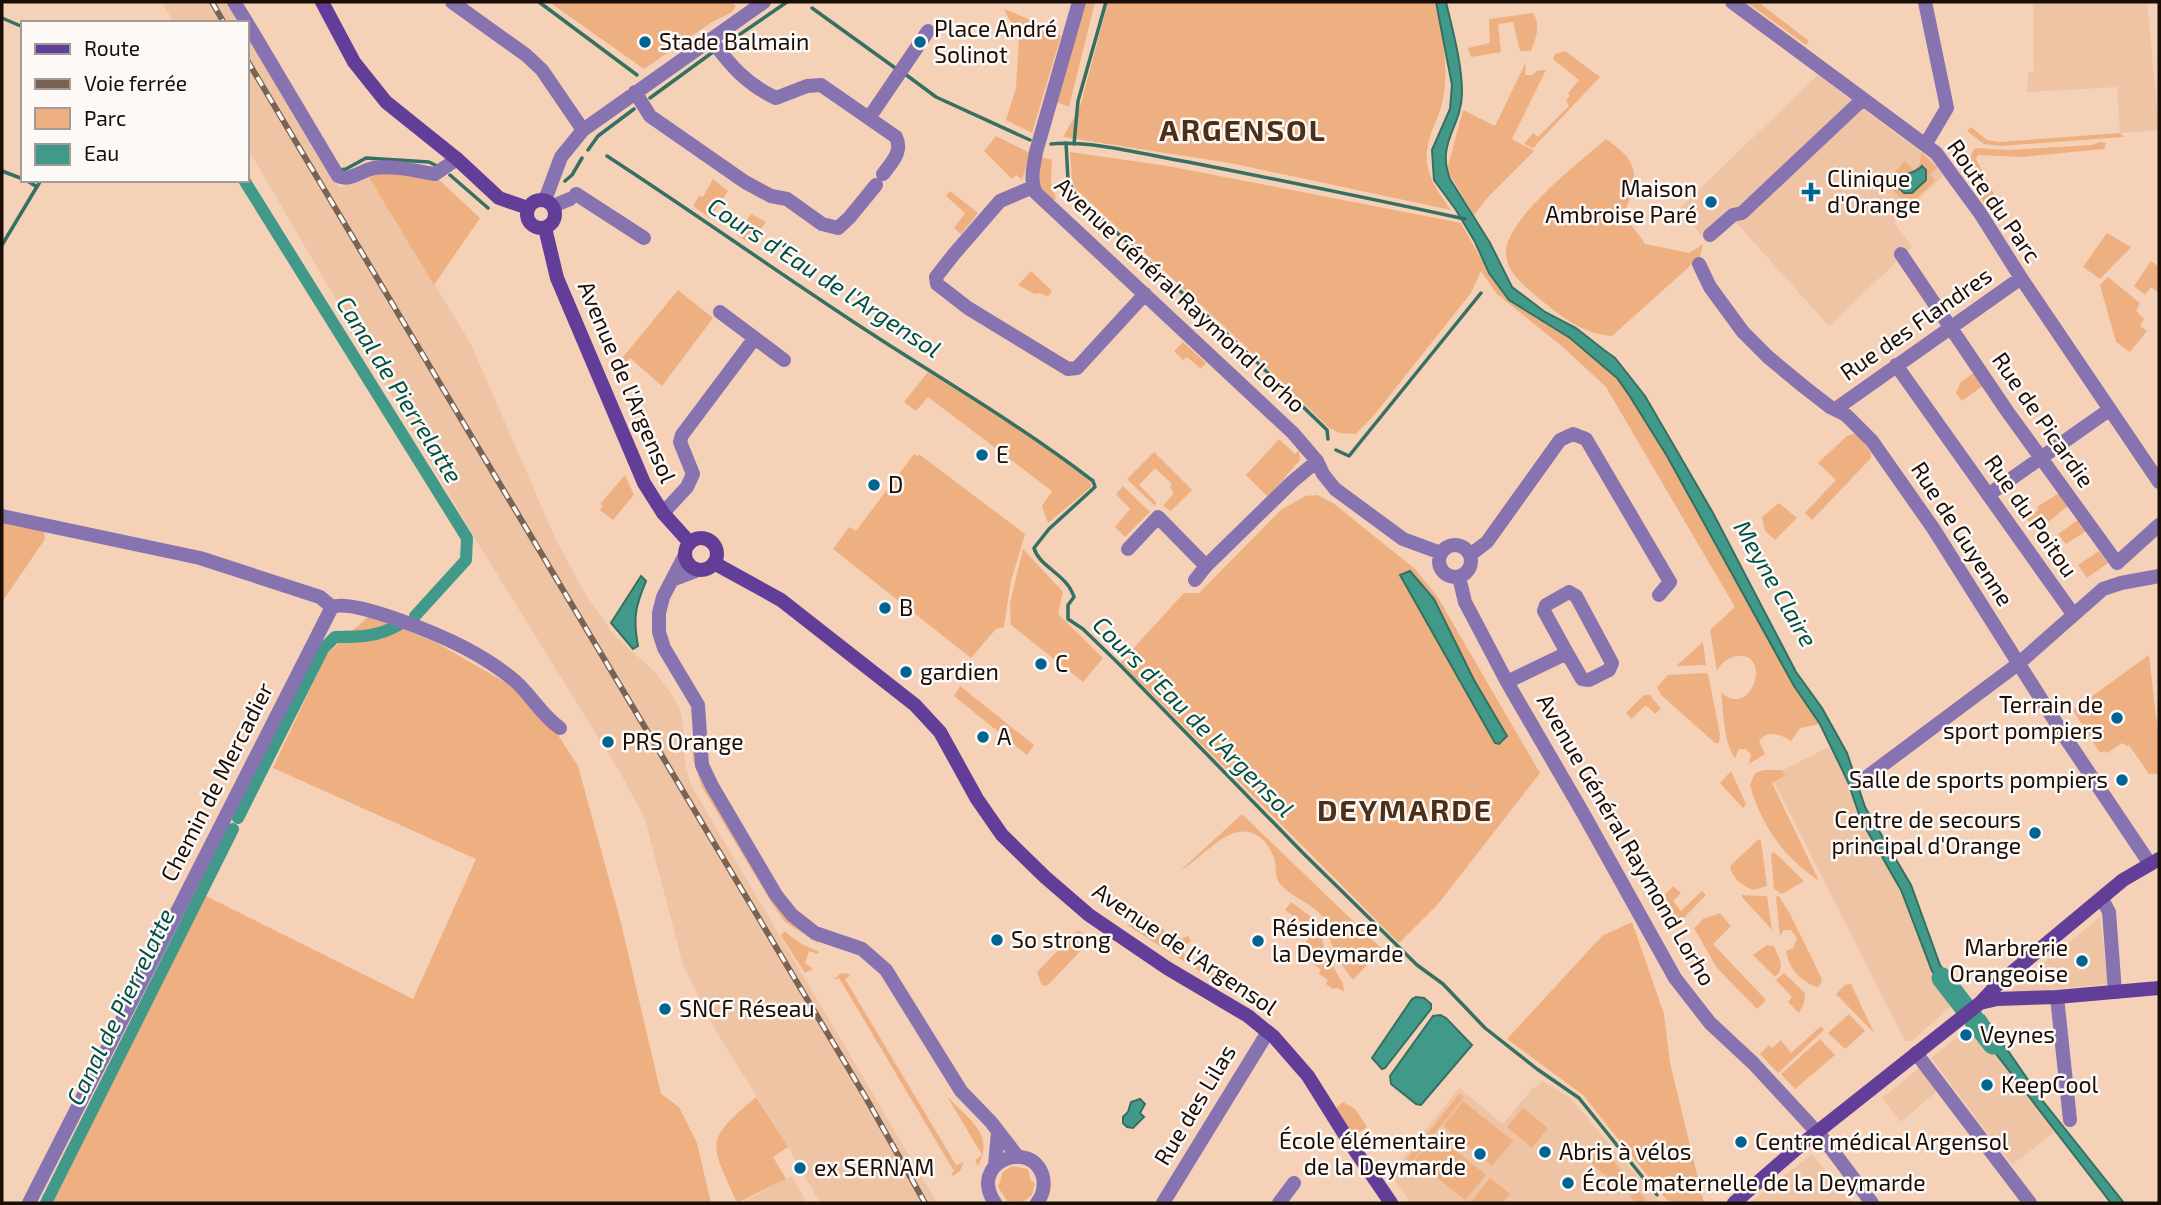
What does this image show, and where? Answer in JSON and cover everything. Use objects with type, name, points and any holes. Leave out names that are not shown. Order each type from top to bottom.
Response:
[{"type":"street","points":[[234,2],[246,21]]},
{"type":"street","points":[[322,2],[355,62],[380,96],[457,159],[499,198],[528,208]]},
{"type":"street","points":[[452,2],[526,55],[542,70],[583,130]]},
{"type":"street","points":[[643,237],[573,197],[549,203],[535,201],[528,208],[530,223],[534,227],[545,228],[555,219],[549,203],[561,157],[583,130],[765,2]]},
{"type":"street","name":"Avenue Général Raymond Lorho","points":[[1079,2],[1036,152],[1033,187],[1044,202],[1293,433],[1317,461],[1335,489],[1411,543],[1441,553]]},
{"type":"street","name":"Route du Parc","points":[[1732,2],[1936,153],[1968,195],[2159,482]]},
{"type":"street","points":[[1925,2],[1947,108],[1925,145]]},
{"type":"street","points":[[248,25],[338,176],[346,178],[382,167],[435,174],[457,159]]},
{"type":"street","points":[[869,118],[928,31]]},
{"type":"street","points":[[635,92],[650,116],[745,182],[771,196],[787,199],[822,224],[838,228],[849,218],[899,153],[900,145],[896,137],[821,85],[807,86],[776,98],[768,94],[745,79],[727,61],[711,38]]},
{"type":"street","points":[[1710,235],[1733,215],[1742,213],[1863,99]]},
{"type":"street","points":[[1033,187],[1000,201],[936,277],[937,284],[968,308],[1068,369],[1077,368],[1145,295]]},
{"type":"street","name":"Avenue de l'Argensol","points":[[545,228],[552,263],[644,483],[688,549]]},
{"type":"street","name":"Rue de Picardie","points":[[1901,254],[2040,458],[2117,563],[2159,525]]},
{"type":"street","name":"Rue de Guyenne","points":[[1699,264],[1710,287],[1743,332],[1777,364],[1861,428],[1872,441],[1904,485],[2018,664],[2155,861]]},
{"type":"street","name":"Rue des Flandres","points":[[1837,408],[2021,278]]},
{"type":"street","points":[[720,312],[784,360]]},
{"type":"street","points":[[663,513],[687,487],[693,474],[680,442],[682,435],[754,339]]},
{"type":"street","name":"Rue du Poitou","points":[[1896,365],[2073,614],[2103,589],[2159,576]]},
{"type":"street","points":[[1988,495],[2109,410]]},
{"type":"street","points":[[1459,577],[1469,568],[1469,555],[1487,542],[1560,440],[1573,434],[1586,439],[1670,582],[1659,595]]},
{"type":"street","points":[[1195,580],[1297,477],[1317,461]]},
{"type":"street","points":[[2,516],[102,535],[212,561],[320,597],[332,607],[344,605],[364,609],[425,630],[466,649],[515,681],[550,721],[560,728]]},
{"type":"street","points":[[1128,550],[1158,517],[1206,566]]},
{"type":"street","points":[[671,581],[698,570],[708,569],[714,563],[716,549],[709,541],[699,539],[688,549],[671,581],[661,605],[659,632],[664,648],[698,705],[702,765],[776,895],[804,926],[815,933],[862,949],[887,970],[961,1091],[998,1130],[1018,1157]]},
{"type":"street","name":"Avenue Général Raymond Lorho","points":[[1469,555],[1463,548],[1453,545],[1441,553],[1439,564],[1448,576],[1459,577],[1465,602],[1507,682],[1685,993],[1710,1023],[1754,1063],[1817,1133],[1872,1203]]},
{"type":"street","points":[[688,549],[690,566],[698,570]]},
{"type":"street","name":"Avenue de l'Argensol","points":[[714,563],[781,600],[915,705],[940,732],[977,799],[1002,835],[1088,915],[1167,968],[1248,1016],[1268,1032],[1308,1076],[1391,1203]]},
{"type":"street","points":[[1569,592],[1576,596],[1612,663],[1609,670],[1589,680],[1582,679],[1567,653],[1544,611],[1546,605],[1569,592]]},
{"type":"street","name":"Chemin de Mercadier","points":[[29,1203],[332,607]]},
{"type":"street","points":[[1864,779],[2018,664],[2073,614]]},
{"type":"street","points":[[1507,682],[1567,653]]},
{"type":"street","points":[[1734,1203],[1980,1003],[1998,984],[2123,880],[2155,861]]},
{"type":"street","points":[[2102,899],[2109,912],[2115,992]]},
{"type":"street","points":[[1997,999],[1998,984]]},
{"type":"street","points":[[1980,1003],[1997,999],[2159,988]]},
{"type":"street","points":[[2057,997],[2070,1120]]},
{"type":"street","name":"Rue des Lilas","points":[[1163,1203],[1268,1032]]},
{"type":"street","points":[[1916,1053],[2030,1203]]},
{"type":"street","points":[[995,1203],[988,1183],[995,1165],[998,1130]]},
{"type":"street","points":[[995,1165],[1010,1157],[1018,1157],[1035,1164],[1040,1171],[1044,1188],[1037,1203]]},
{"type":"street","points":[[1279,1203],[1294,1183]]},
{"type":"shaded area","points":[[162,2],[228,2],[239,21],[173,21]]},
{"type":"shaded area","points":[[2033,2],[2147,2],[2159,130],[2120,133],[2117,87],[2027,92],[2028,72],[2034,72]]},
{"type":"shaded area","points":[[248,36],[340,188],[367,174],[471,344],[555,538],[584,592],[613,634],[657,674],[679,706],[683,723],[685,764],[691,785],[937,1203],[820,1203],[716,1031],[683,965],[645,819],[621,774],[474,537],[248,149]]},
{"type":"shaded area","name":"Clinique d'Orange","points":[[1818,75],[1931,160],[1943,176],[1894,222],[1912,247],[1829,326],[1733,219],[1706,242],[1680,208]]},
{"type":"shaded area","points":[[1829,747],[1847,783],[1859,819],[1897,884],[1934,979],[1952,1005],[1912,1041],[1905,1041],[1771,776]]},
{"type":"shaded area","points":[[2100,917],[2108,984],[2013,993],[2012,989]]},
{"type":"shaded area","points":[[1973,1025],[2055,1132],[2012,1165],[1931,1058]]},
{"type":"shaded area","points":[[1919,1068],[1937,1091],[1901,1122],[1882,1098]]},
{"type":"shaded area","name":"École élémentaire de la Deymarde","points":[[1543,1081],[1571,1099],[1660,1203],[1411,1203],[1390,1175],[1459,1088],[1503,1124],[1532,1089]]},
{"type":"shaded area","points":[[1812,1154],[1852,1203],[1750,1203],[1762,1193]]},
{"type":"shaded area","points":[[792,1176],[807,1203],[741,1203],[786,1179]]},
{"type":"green space","name":"Stade Balmain","points":[[549,2],[731,2],[736,6],[732,12],[712,22],[644,69]]},
{"type":"green space","points":[[1086,2],[1095,2],[1069,107],[1056,102]]},
{"type":"green space","points":[[1108,2],[1434,2],[1442,38],[1445,87],[1430,138],[1427,159],[1433,183],[1451,210],[1230,163],[1063,137],[1080,107]]},
{"type":"green space","points":[[1746,2],[1758,2],[1809,41],[1806,45]]},
{"type":"green space","points":[[1004,9],[1055,30],[1055,33],[1061,36],[1032,133],[1006,120],[1016,88],[1019,39]]},
{"type":"green space","points":[[1533,13],[1537,27],[1531,51],[1520,51],[1513,22],[1498,24],[1501,52],[1471,57],[1468,48],[1490,43],[1489,19]]},
{"type":"green space","points":[[1565,51],[1600,77],[1533,148],[1524,144],[1533,133],[1538,137],[1569,106],[1566,100],[1570,96],[1568,93],[1579,80],[1553,59],[1555,54]]},
{"type":"green space","points":[[1526,62],[1525,75],[1546,70],[1512,139],[1534,151],[1474,215],[1447,170],[1463,110],[1495,126]]},
{"type":"green space","points":[[1971,127],[1987,140],[2000,142],[2120,133],[2124,137],[2001,146],[1984,144],[1967,131]]},
{"type":"green space","points":[[996,136],[1030,153],[1022,180],[1016,175],[1012,179],[984,151]]},
{"type":"green space","points":[[1606,139],[1626,156],[1634,172],[1632,190],[1624,215],[1645,244],[1689,253],[1703,244],[1700,257],[1612,336],[1573,324],[1556,312],[1519,280],[1510,268],[1506,254],[1508,240],[1530,209],[1545,192]]},
{"type":"green space","points":[[2106,143],[2104,149],[2022,157],[1978,155],[1976,159],[2007,219],[2000,222],[1987,207],[1972,176],[1971,156],[1975,148],[2007,150],[2092,145]]},
{"type":"green space","points":[[1070,152],[1168,166],[1461,223],[1489,273],[1509,300],[1570,338],[1617,378],[1667,456],[1794,686],[1820,724],[1800,728],[1791,741],[1775,734],[1763,737],[1759,741],[1765,754],[1749,764],[1751,755],[1746,749],[1739,749],[1735,758],[1726,735],[1721,692],[1732,699],[1741,698],[1749,693],[1756,674],[1754,664],[1749,658],[1738,656],[1725,661],[1717,671],[1710,630],[1735,607],[1606,387],[1564,348],[1496,293],[1481,271],[1471,293],[1375,414],[1356,434],[1339,433],[1328,427],[1076,189],[1072,180]]},
{"type":"green space","points":[[1921,152],[1937,168],[1930,174],[1935,181],[1908,206],[1885,182],[1905,161],[1914,170],[1920,164]]},
{"type":"green space","points":[[1041,157],[1052,160],[1051,183],[1056,199],[1052,201],[1041,186]]},
{"type":"green space","points":[[382,172],[436,177],[480,218],[434,285],[367,174]]},
{"type":"green space","points":[[713,179],[728,191],[710,218],[693,206],[699,196],[703,197]]},
{"type":"green space","points":[[950,191],[978,213],[961,234],[954,228],[965,213],[946,196]]},
{"type":"green space","points":[[751,214],[766,222],[750,243],[737,235]]},
{"type":"green space","points":[[2107,233],[2131,247],[2100,279],[2083,267]]},
{"type":"green space","points":[[2151,261],[2159,267],[2159,293],[2151,287],[2145,295],[2134,286]]},
{"type":"green space","points":[[1031,271],[1052,291],[1048,297],[1040,293],[1034,294],[1018,285]]},
{"type":"green space","points":[[2108,277],[2140,303],[2136,311],[2144,319],[2140,326],[2147,331],[2130,352],[2116,342],[2100,285]]},
{"type":"green space","points":[[678,290],[713,318],[662,386],[630,358],[624,366],[619,362]]},
{"type":"green space","points":[[1183,342],[1206,363],[1201,369],[1187,357],[1183,360],[1174,351]]},
{"type":"green space","points":[[928,372],[1053,452],[1091,483],[1091,487],[1048,523],[1042,506],[1052,491],[928,397],[916,411],[904,402]]},
{"type":"green space","points":[[1975,372],[1984,385],[1962,401],[1956,393],[1961,382]]},
{"type":"green space","points":[[1858,434],[1871,453],[1871,458],[1812,520],[1805,513],[1836,480],[1818,463],[1847,436]]},
{"type":"green space","points":[[1279,439],[1295,454],[1299,450],[1300,460],[1268,497],[1246,475]]},
{"type":"green space","points":[[1154,452],[1192,490],[1171,511],[1163,506],[1174,493],[1170,487],[1172,484],[1155,468],[1139,485],[1156,502],[1155,506],[1127,479]]},
{"type":"green space","points":[[914,454],[920,455],[1025,534],[1011,581],[1004,627],[996,629],[971,658],[833,549],[849,527],[856,531]]},
{"type":"green space","points":[[625,475],[634,495],[613,520],[600,510],[603,506],[600,504]]},
{"type":"green space","points":[[1123,486],[1150,512],[1125,537],[1115,527],[1130,509],[1116,494]]},
{"type":"green space","points":[[2059,493],[2068,506],[2048,522],[2042,515],[2029,522],[2026,518],[2038,510],[2037,507]]},
{"type":"green space","points":[[1317,495],[1333,503],[1415,569],[1437,596],[1540,773],[1438,904],[1399,943],[1120,662],[1130,657],[1130,652],[1184,593],[1199,593],[1281,510],[1305,496]]},
{"type":"green space","points":[[1779,503],[1797,518],[1775,540],[1765,531],[1762,517]]},
{"type":"green space","points":[[2078,520],[2086,531],[2066,544],[2058,534]]},
{"type":"green space","points":[[2,522],[44,530],[45,539],[2,602]]},
{"type":"green space","points":[[1023,549],[1063,592],[1058,614],[1103,658],[1083,682],[1011,625],[1010,603]]},
{"type":"green space","points":[[2099,551],[2108,563],[2087,578],[2078,565]]},
{"type":"green space","points":[[370,615],[437,643],[515,688],[558,735],[578,766],[621,923],[661,1094],[679,1107],[697,1143],[711,1203],[53,1203],[204,895],[413,999],[476,859],[273,768],[326,655]]},
{"type":"green space","points":[[1703,642],[1706,665],[1676,666]]},
{"type":"green space","name":"Terrain de sport pompiers","points":[[2149,655],[2159,743],[2159,774],[2149,774],[2129,745],[2122,743],[2107,753],[2100,753],[2073,710]]},
{"type":"green space","points":[[1706,673],[1720,734],[1719,743],[1715,743],[1661,695],[1657,687],[1668,675]]},
{"type":"green space","points":[[960,686],[1034,745],[1027,755],[954,696]]},
{"type":"green space","points":[[1644,695],[1650,695],[1661,709],[1655,714],[1646,705],[1631,719],[1626,713]]},
{"type":"green space","points":[[692,741],[696,742],[770,895],[820,940],[818,943],[785,922],[771,902],[702,787],[693,760]]},
{"type":"green space","points":[[1782,770],[1785,775],[1772,783],[1819,881],[1785,851],[1761,814],[1750,785],[1755,773]]},
{"type":"green space","points":[[1731,771],[1746,804],[1743,808],[1720,783]]},
{"type":"green space","points":[[1242,814],[1382,949],[1353,980],[1335,952],[1323,917],[1280,884],[1272,852],[1256,835],[1245,832],[1231,834],[1180,871]]},
{"type":"green space","points":[[1759,839],[1767,886],[1754,890],[1739,881],[1730,866]]},
{"type":"green space","points":[[1774,852],[1804,881],[1782,894],[1774,889],[1771,854]]},
{"type":"green space","points":[[1673,886],[1681,893],[1673,901],[1681,911],[1702,891],[1706,895],[1675,927],[1658,902]]},
{"type":"green space","points":[[1767,896],[1772,930],[1742,897]]},
{"type":"green space","points":[[1779,896],[1822,979],[1817,987],[1801,978],[1790,963],[1786,951],[1793,948],[1797,938],[1791,930],[1784,930],[1780,936],[1776,897]]},
{"type":"green space","points":[[1291,902],[1314,919],[1320,928],[1325,952],[1343,984],[1344,992],[1326,984],[1328,980],[1319,974],[1321,970],[1313,964],[1315,959],[1306,952],[1308,949],[1304,945],[1314,931],[1285,910]]},
{"type":"green space","points":[[1142,912],[1170,935],[1173,933],[1181,939],[1188,936],[1191,941],[1178,950],[1240,991],[1237,995],[1127,925]]},
{"type":"green space","points":[[1720,913],[1731,926],[1713,944],[1766,1000],[1757,1009],[1717,968],[1694,928],[1703,919]]},
{"type":"green space","points":[[1632,922],[1664,1014],[1670,1063],[1704,1203],[1673,1203],[1666,1199],[1583,1095],[1507,1039],[1602,936]]},
{"type":"green space","points":[[1078,930],[1091,940],[1048,985],[1042,986],[1037,972]]},
{"type":"green space","points":[[784,931],[819,952],[809,951],[805,963],[813,969],[805,973],[781,936]]},
{"type":"green space","points":[[1767,945],[1774,946],[1780,963],[1780,970],[1775,977],[1753,955]]},
{"type":"green space","points":[[841,973],[849,974],[845,979],[956,1165],[964,1162],[960,1171],[953,1176],[951,1174],[954,1171],[839,978],[833,980]]},
{"type":"green space","points":[[1784,973],[1805,993],[1799,1013],[1788,1002],[1792,997],[1776,980]]},
{"type":"green space","points":[[1851,984],[1874,1033],[1836,994],[1845,985]]},
{"type":"green space","points":[[1849,1014],[1865,1031],[1845,1049],[1828,1033]]},
{"type":"green space","points":[[1821,1026],[1824,1030],[1778,1073],[1760,1054],[1769,1045],[1772,1048],[1781,1040],[1791,1053]]},
{"type":"green space","points":[[1820,1039],[1835,1055],[1795,1089],[1781,1074]]},
{"type":"green space","points":[[1460,1093],[1464,1097],[1407,1168],[1403,1164]]},
{"type":"green space","points":[[947,1096],[977,1127],[981,1135],[984,1144],[983,1154],[978,1166],[975,1160],[982,1155]]},
{"type":"green space","points":[[756,1097],[788,1147],[773,1157],[786,1179],[737,1203],[721,1167],[716,1144],[727,1124]]},
{"type":"green space","points":[[1463,1101],[1513,1141],[1492,1166],[1443,1126]]},
{"type":"green space","points":[[1343,1102],[1355,1109],[1367,1127],[1359,1132],[1350,1131],[1336,1108]]},
{"type":"green space","points":[[1523,1108],[1548,1128],[1532,1148],[1507,1127]]},
{"type":"green space","points":[[1436,1135],[1486,1175],[1465,1200],[1415,1160]]},
{"type":"green space","points":[[1597,1150],[1607,1153],[1648,1203],[1635,1203],[1629,1194],[1592,1164],[1592,1156]]},
{"type":"green space","points":[[1012,1166],[1028,1169],[1031,1181],[1035,1183],[1032,1195],[1023,1202],[1007,1201],[998,1187],[1003,1172]]},
{"type":"green space","points":[[1490,1178],[1510,1194],[1502,1203],[1470,1203]]},
{"type":"water","points":[[1436,2],[1446,2],[1462,82],[1461,106],[1447,145],[1446,166],[1450,179],[1490,243],[1512,287],[1545,312],[1576,328],[1615,358],[1645,396],[1713,513],[1796,672],[1822,708],[1847,753],[1865,807],[1911,885],[1940,965],[1964,998],[1955,1005],[1932,971],[1901,890],[1861,820],[1848,782],[1820,724],[1794,686],[1667,456],[1629,395],[1617,378],[1570,338],[1509,300],[1489,273],[1456,210],[1434,180],[1432,150],[1450,109],[1452,85]]},
{"type":"water","points":[[1922,166],[1926,170],[1926,180],[1912,193],[1904,193],[1897,186],[1898,179]]},
{"type":"water","points":[[1410,571],[1434,599],[1474,680],[1507,736],[1499,744],[1495,743],[1400,575]]},
{"type":"water","points":[[641,576],[646,581],[636,613],[638,646],[633,649],[611,623]]},
{"type":"water","points":[[1416,997],[1424,998],[1431,1004],[1431,1009],[1382,1069],[1372,1058]]},
{"type":"water","points":[[1440,1015],[1472,1045],[1421,1105],[1416,1104],[1391,1084],[1390,1076],[1433,1016]]},
{"type":"water","points":[[1984,1016],[2042,1100],[2124,1203],[2111,1203],[1973,1024]]},
{"type":"water","points":[[1140,1099],[1145,1104],[1140,1113],[1144,1117],[1133,1128],[1127,1127],[1123,1123],[1123,1117],[1131,1102]]},
{"type":"waterway","points":[[539,2],[637,75]]},
{"type":"waterway","points":[[733,39],[787,2]]},
{"type":"waterway","points":[[1074,144],[1078,101],[1106,2]]},
{"type":"waterway","points":[[812,8],[898,70]]},
{"type":"waterway","points":[[2,18],[21,26]]},
{"type":"waterway","points":[[650,98],[713,52]]},
{"type":"waterway","points":[[905,74],[936,97],[1030,140]]},
{"type":"waterway","points":[[588,150],[598,136],[634,109]]},
{"type":"waterway","points":[[1066,143],[1068,180],[1075,194],[1327,430],[1328,439]]},
{"type":"waterway","points":[[1051,144],[1084,144],[1119,149],[1465,219]]},
{"type":"waterway","name":"Cours d'Eau de l'Argensol","points":[[607,156],[839,312],[1012,423],[1093,481],[1095,487],[1049,529],[1034,548],[1041,560],[1066,582],[1074,597],[1068,605],[1068,619],[1083,629],[1119,664],[1303,853],[1417,965],[1443,984],[1485,1028],[1579,1098],[1657,1195]]},
{"type":"waterway","points":[[340,170],[366,158],[429,162],[437,166]]},
{"type":"waterway","points":[[565,181],[582,158]]},
{"type":"waterway","points":[[2,171],[21,178]]},
{"type":"waterway","points":[[450,175],[488,208]]},
{"type":"waterway","points":[[29,182],[37,187]]},
{"type":"waterway","points":[[2,245],[40,182]]},
{"type":"waterway","name":"Canal de Pierrelatte","points":[[245,182],[467,538],[466,560],[415,616]]},
{"type":"waterway","points":[[1336,450],[1349,456],[1481,293]]},
{"type":"waterway","name":"Canal de Pierrelatte","points":[[238,818],[323,649],[335,637],[375,634],[398,625]]},
{"type":"waterway","name":"Canal de Pierrelatte","points":[[46,1203],[233,829]]},
{"type":"waterway","name":"Meyne Claire","points":[[1942,978],[1993,1044]]},
{"type":"railway","points":[[212,2],[223,21]]},
{"type":"railway","points":[[248,62],[866,1098],[925,1203]]},
{"type":"place","name":"Stade Balmain","points":[[645,42]]},
{"type":"place","name":"Place André Solinot","points":[[920,42]]},
{"type":"place","name":"Clinique d'Orange","points":[[1811,192]]},
{"type":"place","name":"Maison Ambroise Paré","points":[[1711,202]]},
{"type":"place","name":"E","points":[[982,455]]},
{"type":"place","name":"D","points":[[874,485]]},
{"type":"place","name":"B","points":[[885,608]]},
{"type":"place","name":"C","points":[[1041,664]]},
{"type":"place","name":"gardien","points":[[906,672]]},
{"type":"place","name":"Terrain de sport pompiers","points":[[2117,718]]},
{"type":"place","name":"A","points":[[983,737]]},
{"type":"place","name":"PRS Orange","points":[[608,742]]},
{"type":"place","name":"Salle de sports pompiers","points":[[2122,780]]},
{"type":"place","name":"Centre de secours principal d'Orange","points":[[2035,833]]},
{"type":"place","name":"So strong","points":[[997,940]]},
{"type":"place","name":"Résidence la Deymarde","points":[[1258,941]]},
{"type":"place","name":"Marbrerie Orangeoise","points":[[2082,961]]},
{"type":"place","name":"SNCF Réseau","points":[[665,1009]]},
{"type":"place","name":"Veynes","points":[[1966,1035]]},
{"type":"place","name":"KeepCool","points":[[1987,1085]]},
{"type":"place","name":"Centre médical Argensol","points":[[1741,1142]]},
{"type":"place","name":"Abris à vélos","points":[[1545,1152]]},
{"type":"place","name":"École élémentaire de la Deymarde","points":[[1480,1154]]},
{"type":"place","name":"ex SERNAM","points":[[800,1168]]},
{"type":"place","name":"École maternelle de la Deymarde","points":[[1568,1183]]},
{"type":"district","name":"ARGENSOL","points":[[1243,131]]},
{"type":"district","name":"DEYMARDE","points":[[1405,811]]}]
